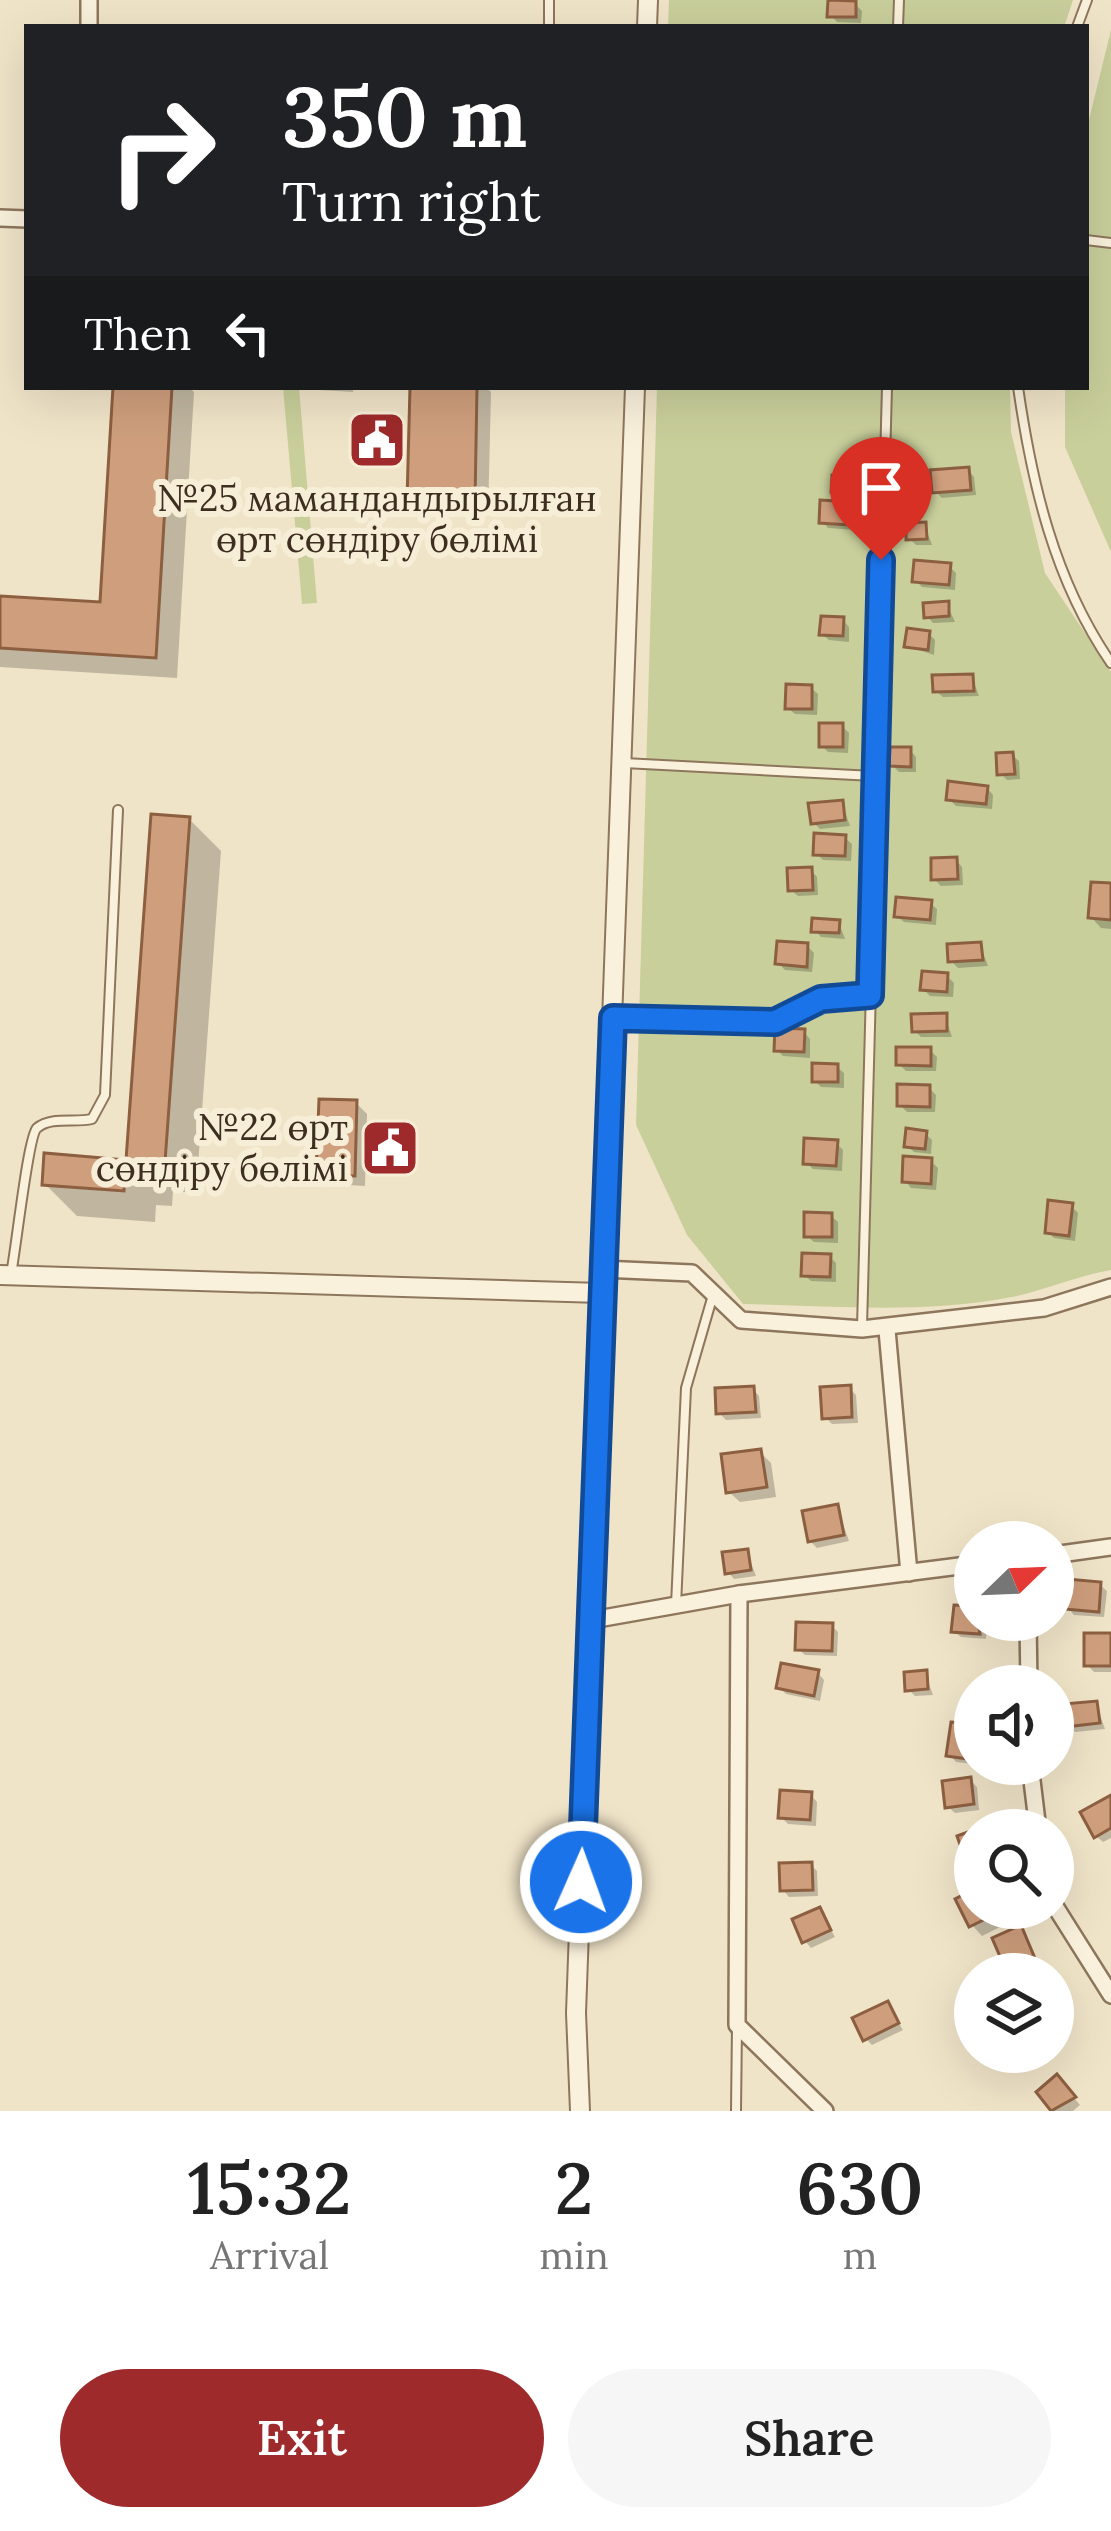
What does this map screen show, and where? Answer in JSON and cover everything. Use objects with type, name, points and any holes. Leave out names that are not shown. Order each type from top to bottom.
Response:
[{"type":"street","points":[[580,2111],[576,2013],[635,390]]},
{"type":"street","points":[[602,1269],[692,1273],[741,1320],[887,1330],[981,1312],[1044,1308],[1111,1287]]},
{"type":"street","points":[[6,1275],[601,1293]]},
{"type":"street","points":[[887,1330],[909,1573]]},
{"type":"street","points":[[1074,1552],[1111,1547]]},
{"type":"street","points":[[592,1620],[739,1594],[954,1567]]},
{"type":"street","points":[[739,1594],[736,2025],[825,2111]]},
{"type":"street","points":[[1069,1929],[1111,1995]]},
{"type":"lane","points":[[862,1329],[887,390]]},
{"type":"lane","points":[[1018,390],[1030,473],[1048,539],[1111,663]]},
{"type":"lane","points":[[621,763],[874,776]]},
{"type":"lane","points":[[6,1275],[25,1205],[27,1144],[35,1129],[49,1121],[92,1119],[105,1095],[118,810]]},
{"type":"lane","points":[[613,1018],[775,1022],[821,999],[870,995]]},
{"type":"lane","points":[[676,1605],[686,1388],[714,1294]]},
{"type":"lane","points":[[736,2025],[736,2111]]},
{"type":"green space","points":[[669,0],[1073,0],[1065,24],[668,24]]},
{"type":"green space","points":[[1111,30],[1111,552],[1065,447],[1065,390],[1089,390],[1089,120]]},
{"type":"green space","points":[[283,390],[299,390],[317,603],[302,604]]},
{"type":"green space","points":[[657,390],[1010,390],[1011,432],[1045,573],[1111,672],[1111,1270],[1012,1297],[946,1306],[743,1304],[687,1235],[636,1125]]},
{"type":"building","points":[[828,0],[856,1],[856,17],[827,17]]},
{"type":"building","points":[[113,390],[172,390],[156,658],[0,648],[0,596],[100,602]]},
{"type":"building","points":[[410,390],[477,390],[475,502],[407,501]]},
{"type":"building","points":[[969,467],[971,490],[932,493],[930,470]]},
{"type":"building","points":[[832,475],[850,476],[849,493],[831,492]]},
{"type":"building","points":[[820,500],[851,502],[850,525],[819,523]]},
{"type":"building","points":[[926,522],[927,539],[906,540],[906,523]]},
{"type":"building","points":[[914,560],[951,563],[949,585],[912,582]]},
{"type":"building","points":[[949,601],[949,616],[924,618],[923,603]]},
{"type":"building","points":[[821,616],[844,617],[843,636],[819,635]]},
{"type":"building","points":[[907,628],[930,631],[928,650],[904,647]]},
{"type":"building","points":[[973,674],[974,691],[933,692],[932,675]]},
{"type":"building","points":[[786,684],[812,685],[812,709],[785,709]]},
{"type":"building","points":[[819,723],[843,723],[843,747],[819,747]]},
{"type":"building","points":[[890,747],[911,747],[911,767],[889,766]]},
{"type":"building","points":[[1013,752],[1015,774],[997,775],[996,753]]},
{"type":"building","points":[[948,781],[988,786],[986,804],[946,800]]},
{"type":"building","points":[[843,800],[845,820],[811,824],[808,803]]},
{"type":"building","points":[[151,814],[190,817],[165,1162],[142,1161],[141,1176],[125,1175],[124,1191],[42,1185],[44,1153],[126,1160]]},
{"type":"building","points":[[814,833],[846,835],[845,856],[813,855]]},
{"type":"building","points":[[957,857],[958,879],[931,880],[931,858]]},
{"type":"building","points":[[812,867],[813,890],[788,891],[787,868]]},
{"type":"building","points":[[1091,882],[1111,883],[1111,920],[1088,918]]},
{"type":"building","points":[[896,897],[932,900],[930,920],[894,917]]},
{"type":"building","points":[[812,918],[840,920],[839,933],[811,932]]},
{"type":"building","points":[[777,941],[808,943],[807,967],[775,964]]},
{"type":"building","points":[[981,942],[983,960],[948,962],[947,944]]},
{"type":"building","points":[[922,971],[948,973],[947,992],[920,990]]},
{"type":"building","points":[[947,1013],[947,1031],[912,1032],[911,1014]]},
{"type":"building","points":[[775,1028],[805,1029],[804,1052],[774,1051]]},
{"type":"building","points":[[896,1047],[931,1047],[931,1066],[896,1065]]},
{"type":"building","points":[[812,1063],[838,1064],[838,1082],[812,1082]]},
{"type":"building","points":[[897,1084],[930,1085],[930,1107],[897,1106]]},
{"type":"building","points":[[319,1099],[357,1100],[355,1176],[316,1175]]},
{"type":"building","points":[[906,1128],[927,1131],[925,1149],[904,1147]]},
{"type":"building","points":[[804,1138],[838,1140],[836,1166],[803,1164]]},
{"type":"building","points":[[903,1156],[932,1158],[931,1184],[902,1182]]},
{"type":"building","points":[[1048,1200],[1073,1203],[1069,1236],[1045,1233]]},
{"type":"building","points":[[804,1212],[832,1213],[832,1237],[804,1237]]},
{"type":"building","points":[[802,1253],[831,1254],[830,1277],[801,1276]]},
{"type":"building","points":[[851,1385],[852,1417],[822,1419],[820,1387]]},
{"type":"building","points":[[754,1386],[756,1412],[716,1414],[715,1388]]},
{"type":"building","points":[[761,1449],[767,1487],[726,1493],[721,1454]]},
{"type":"building","points":[[838,1504],[844,1535],[808,1542],[802,1511]]},
{"type":"building","points":[[748,1549],[751,1570],[725,1574],[722,1552]]},
{"type":"building","points":[[1074,1580],[1101,1582],[1099,1612],[1074,1610]]},
{"type":"building","points":[[796,1622],[833,1623],[832,1651],[795,1650]]},
{"type":"building","points":[[1084,1633],[1111,1633],[1111,1666],[1084,1666]]},
{"type":"building","points":[[781,1663],[819,1670],[814,1696],[776,1688]]},
{"type":"building","points":[[927,1670],[928,1689],[905,1691],[904,1672]]},
{"type":"building","points":[[1097,1701],[1100,1723],[1074,1726],[1074,1703]]},
{"type":"building","points":[[951,1722],[954,1722],[954,1757],[946,1756]]},
{"type":"building","points":[[942,1781],[972,1785],[974,1804],[945,1808]]},
{"type":"building","points":[[780,1790],[812,1792],[810,1820],[778,1818]]},
{"type":"building","points":[[1111,1795],[1111,1828],[1094,1838],[1080,1812]]},
{"type":"building","points":[[812,1862],[813,1890],[780,1891],[779,1863]]},
{"type":"building","points":[[820,1907],[831,1930],[802,1943],[792,1919]]},
{"type":"building","points":[[1023,1929],[1033,1953],[998,1953],[992,1938]]},
{"type":"building","points":[[888,2001],[899,2023],[863,2041],[852,2018]]},
{"type":"building","points":[[1057,2074],[1076,2097],[1051,2111],[1036,2092]]},
{"type":"place","name":"№25 мамандандырылған өрт сөндіру бөлімі","points":[[377,440]]},
{"type":"place","name":"№22 өрт сөндіру бөлімі","points":[[390,1148]]},
{"type":"route","points":[[581,1882],[613,1018],[668,1024],[775,1022],[821,999],[870,995],[881,560]]}]
